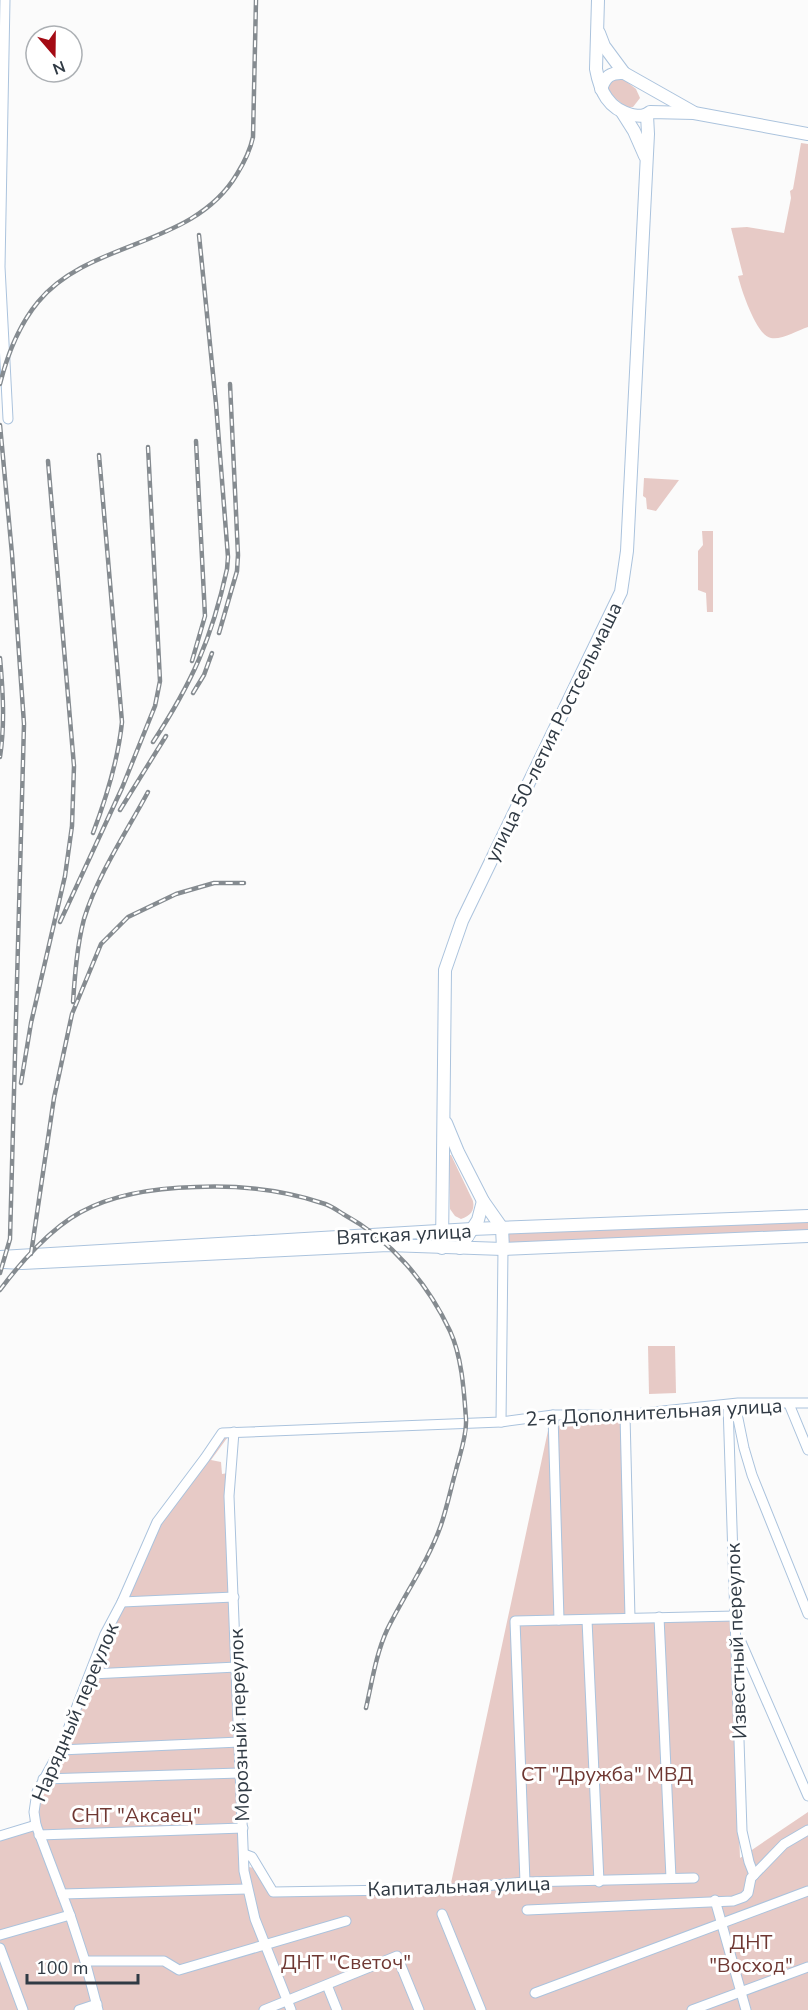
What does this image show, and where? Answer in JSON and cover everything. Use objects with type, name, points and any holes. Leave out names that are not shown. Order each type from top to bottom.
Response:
[{"type":"main road","points":[[598,0],[596,69],[601,89],[607,101],[622,112],[646,157]]},
{"type":"main road","points":[[597,29],[604,46],[624,73],[694,112]]},
{"type":"main road","points":[[601,89],[607,76],[624,73]]},
{"type":"main road","points":[[646,87],[651,98],[648,114]]},
{"type":"main road","points":[[622,112],[638,116],[694,112],[808,134]]},
{"type":"main road","name":"улица 50-летия Ростсельмаша","points":[[442,1248],[445,970],[462,921],[621,592],[627,551],[648,114]]},
{"type":"main road","points":[[445,1119],[458,1152],[483,1201],[502,1228],[503,1249]]},
{"type":"main road","points":[[460,1248],[482,1211],[483,1201]]},
{"type":"main road","name":"Вятская улица","points":[[0,1257],[472,1229],[808,1216]]},
{"type":"main road","name":"Вятская улица","points":[[0,1261],[32,1263],[388,1245],[503,1249],[808,1236]]},
{"type":"street","points":[[5,0],[0,267],[8,419]]},
{"type":"street","points":[[501,1422],[503,1249]]},
{"type":"street","name":"2-я Дополнительная улица","points":[[222,1432],[501,1422],[553,1415],[625,1415],[732,1404],[808,1403]]},
{"type":"street","points":[[732,1404],[752,1475],[808,1614]]},
{"type":"street","name":"Известный переулок","points":[[732,1404],[735,1616],[742,1831],[754,1875]]},
{"type":"street","points":[[789,1404],[808,1450]]},
{"type":"street","points":[[553,1415],[559,1620]]},
{"type":"street","points":[[625,1415],[630,1618]]},
{"type":"street","name":"Нарядный переулок","points":[[97,2007],[70,1915],[36,1825],[34,1812],[36,1802],[43,1779],[60,1750],[105,1634],[158,1522],[206,1458],[222,1432]]},
{"type":"street","name":"Морозный переулок","points":[[234,1432],[229,1496],[244,1871],[255,1919],[289,2005]]},
{"type":"street","points":[[122,1602],[234,1597]]},
{"type":"street","points":[[525,1882],[515,1621],[735,1616]]},
{"type":"street","points":[[659,1617],[671,1878]]},
{"type":"street","points":[[587,1620],[599,1881]]},
{"type":"street","points":[[736,1640],[741,1642],[808,1796]]},
{"type":"street","points":[[91,1674],[237,1667]]},
{"type":"street","points":[[60,1750],[240,1742]]},
{"type":"street","points":[[43,1779],[240,1773]]},
{"type":"street","points":[[0,1836],[36,1825]]},
{"type":"street","points":[[39,1835],[243,1828]]},
{"type":"street","points":[[527,1910],[715,1900],[734,1901],[748,1893],[754,1875],[784,1844],[808,1830]]},
{"type":"street","name":"Капитальная улица","points":[[244,1854],[252,1857],[273,1892],[454,1889],[525,1882],[694,1878]]},
{"type":"street","points":[[62,1894],[247,1889]]},
{"type":"street","points":[[535,1993],[808,1891]]},
{"type":"street","points":[[715,1900],[746,2010]]},
{"type":"street","points":[[442,1914],[481,2010]]},
{"type":"street","points":[[0,1935],[70,1915]]},
{"type":"street","points":[[85,1961],[164,1961],[179,1970],[345,1921]]},
{"type":"street","points":[[0,1948],[23,2010]]},
{"type":"street","points":[[264,2010],[289,2005],[327,1985],[397,1956],[419,2010]]},
{"type":"street","points":[[692,2010],[808,1967]]},
{"type":"street","points":[[327,1985],[337,2010]]},
{"type":"street","points":[[79,2010],[97,2007]]},
{"type":"green space","points":[[622,78],[636,89],[640,98],[633,107],[626,107],[608,92],[609,80]]},
{"type":"green space","points":[[801,143],[808,144],[808,327],[785,336],[771,338],[760,330],[746,301],[738,276],[743,275],[731,228],[747,227],[784,233],[791,198],[790,191],[793,189]]},
{"type":"green space","points":[[644,478],[679,480],[656,511],[647,509],[646,498],[643,496]]},
{"type":"green space","points":[[702,531],[713,531],[713,612],[707,612],[706,593],[698,590],[698,551],[703,545]]},
{"type":"green space","points":[[449,1155],[473,1201],[471,1213],[461,1219],[455,1216],[450,1209]]},
{"type":"green space","points":[[808,1221],[808,1231],[507,1243],[507,1235],[511,1233]]},
{"type":"green space","points":[[648,1346],[675,1346],[676,1393],[649,1394]]},
{"type":"green space","points":[[623,1422],[629,1619],[731,1616],[740,1858],[808,1812],[808,2010],[0,2010],[0,1836],[29,1825],[34,1794],[90,1674],[144,1546],[222,1434],[230,1434],[211,1460],[221,1462],[222,1474],[228,1473],[239,1865],[254,1868],[273,1889],[451,1883],[549,1426]]},
{"type":"railway","points":[[0,384],[19,331],[38,302],[60,281],[85,266],[195,216],[218,198],[237,174],[247,156],[253,137],[256,0]]},
{"type":"railway","points":[[153,742],[179,700],[199,659],[215,617],[227,569],[216,404],[199,235]]},
{"type":"railway","points":[[219,633],[237,571],[238,555],[230,384]]},
{"type":"railway","points":[[0,425],[24,724],[10,1239],[0,1273]]},
{"type":"railway","points":[[192,661],[205,616],[196,441]]},
{"type":"railway","points":[[60,922],[122,788],[155,706],[160,681],[148,447]]},
{"type":"railway","points":[[93,833],[111,778],[122,722],[99,455]]},
{"type":"railway","points":[[21,1083],[31,1023],[65,876],[72,826],[74,766],[48,461]]},
{"type":"railway","points":[[193,693],[204,675],[212,653]]},
{"type":"railway","points":[[0,658],[3,708],[0,757]]},
{"type":"railway","points":[[120,810],[166,736]]},
{"type":"railway","points":[[73,1002],[80,939],[90,902],[148,792]]},
{"type":"railway","points":[[31,1254],[54,1098],[72,1014],[101,944],[128,917],[176,894],[214,883],[244,883]]},
{"type":"railway","points":[[0,1290],[37,1247],[58,1227],[81,1212],[122,1196],[152,1190],[181,1188],[260,1189],[325,1204],[377,1236],[406,1264],[419,1279],[441,1313],[454,1341],[462,1374],[466,1425],[441,1525],[383,1639],[366,1708]]},
{"type":"park label","name":"СТ \"Дружба\" МВД","points":[[607,1774]]},
{"type":"park label","name":"СНТ \"Аксаец\"","points":[[136,1815]]},
{"type":"park label","name":"ДНТ \"Восход\"","points":[[751,1954]]},
{"type":"park label","name":"ДНТ \"Светоч\"","points":[[346,1962]]}]
